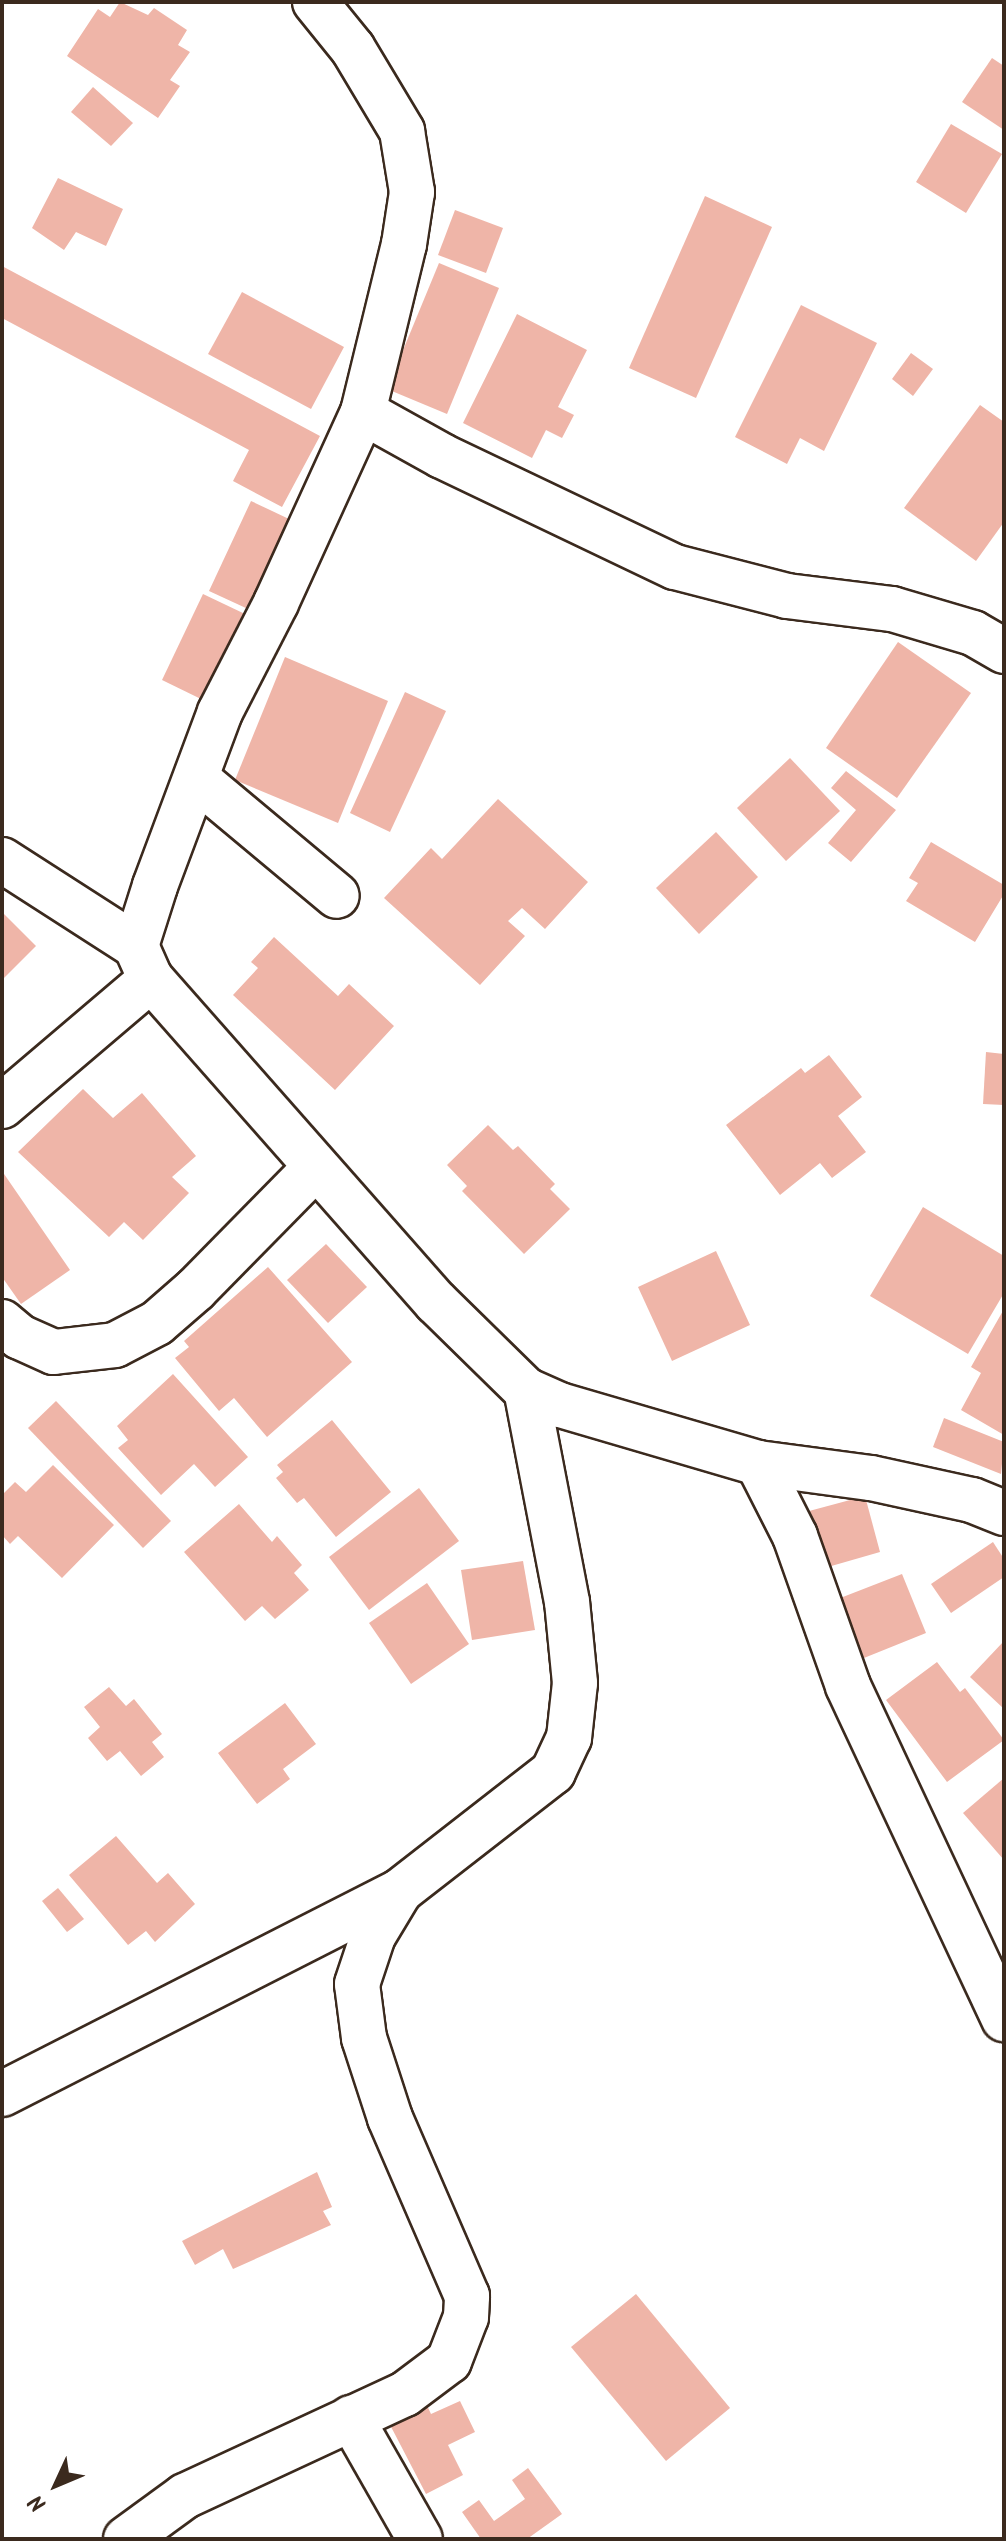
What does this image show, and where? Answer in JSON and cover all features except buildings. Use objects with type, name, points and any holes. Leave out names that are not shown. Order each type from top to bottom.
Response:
[{"type":"street","points":[[2,1106],[144,962],[197,779],[220,712],[276,603],[363,412],[412,192],[402,131],[353,49],[315,2]]},
{"type":"street","points":[[363,412],[442,456],[675,567],[787,596],[892,609],[973,633],[1004,651]]},
{"type":"street","points":[[197,779],[337,896]]},
{"type":"street","points":[[2,860],[144,962],[316,1167],[436,1302],[526,1390],[560,1405],[758,1463],[871,1478],[972,1500],[1004,1513]]},
{"type":"street","points":[[2,1322],[20,1337],[54,1352],[115,1345],[166,1315],[316,1167]]},
{"type":"street","points":[[2,2094],[400,1891],[553,1772],[569,1738],[575,1683],[567,1602],[526,1390]]},
{"type":"street","points":[[758,1463],[795,1536],[848,1686],[1004,2019]]},
{"type":"street","points":[[126,2539],[185,2496],[405,2394],[449,2361],[466,2317],[467,2296],[390,2118],[364,2038],[357,1984],[373,1936],[400,1891]]},
{"type":"street","points":[[351,2418],[420,2539]]}]
